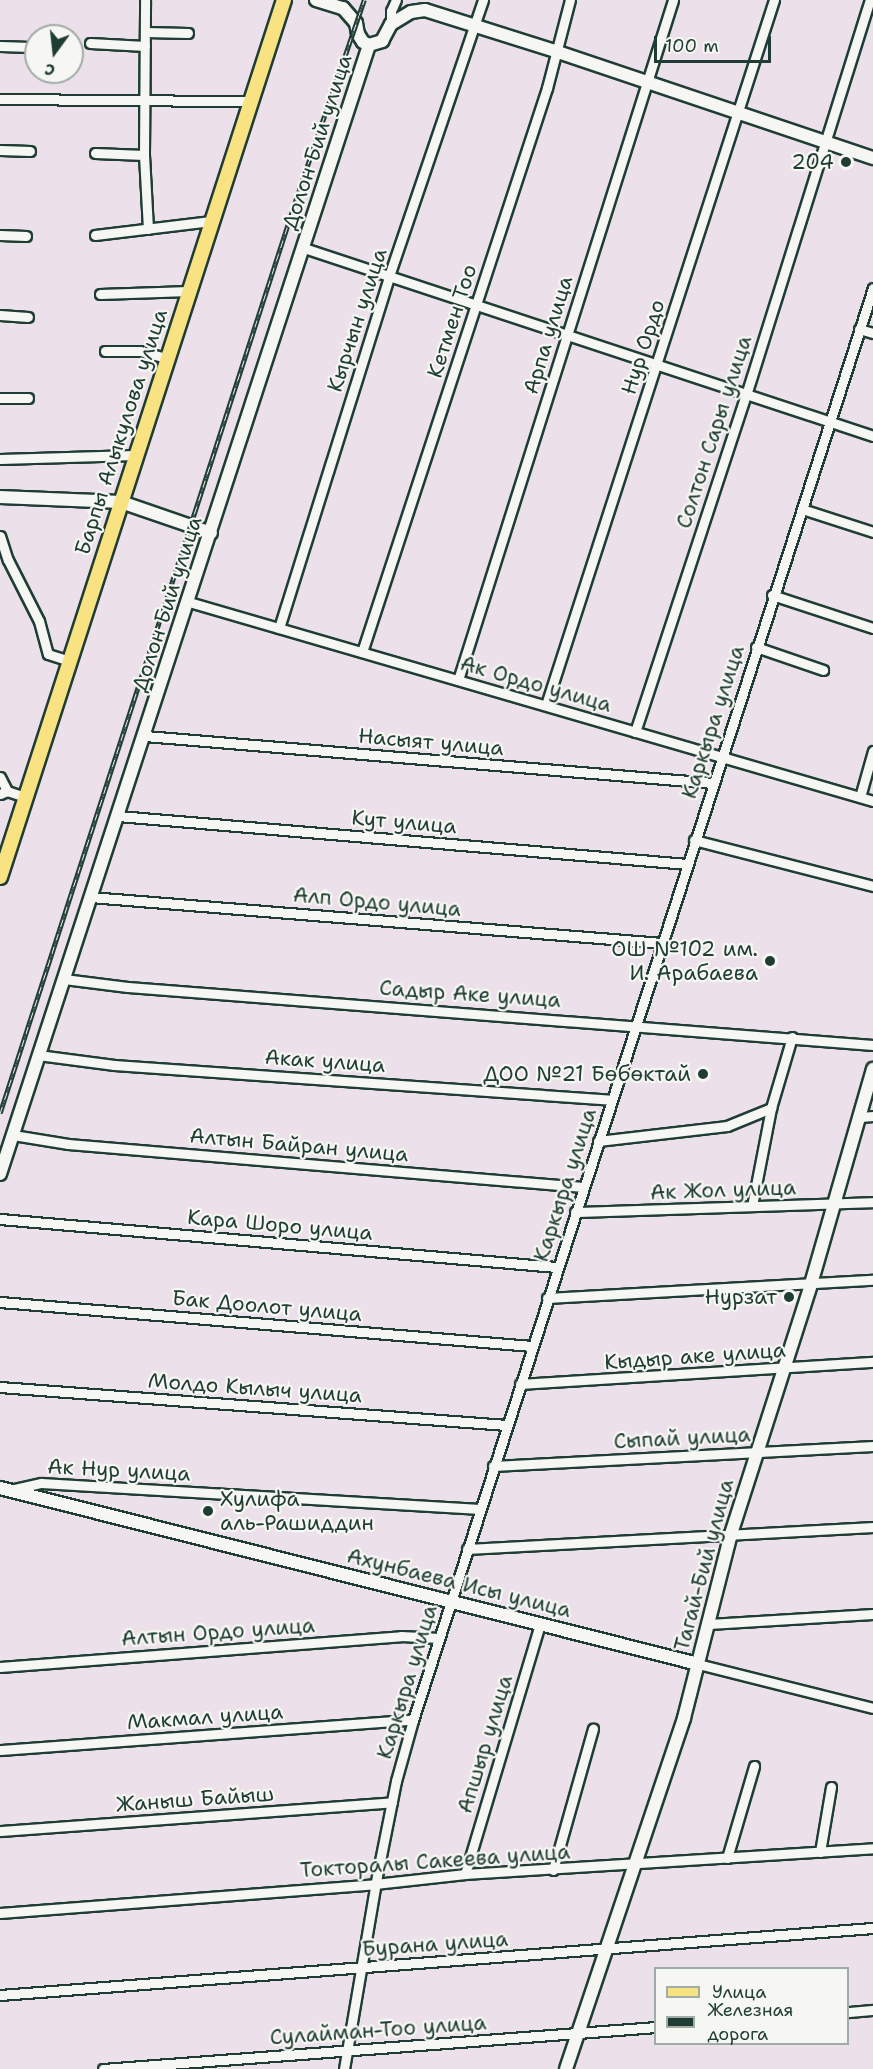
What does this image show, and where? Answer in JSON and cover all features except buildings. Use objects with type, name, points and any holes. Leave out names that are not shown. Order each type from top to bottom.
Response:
[{"type":"main road","name":"Барпы Алыкулова улица","points":[[0,877],[284,0]]},
{"type":"street","points":[[145,0],[144,155],[148,229]]},
{"type":"street","points":[[316,0],[343,8],[356,23],[358,34],[363,42],[369,45],[382,41],[391,24],[391,11],[396,0]]},
{"type":"street","name":"Кырчын улица","points":[[279,628],[389,276],[483,0]]},
{"type":"street","name":"Кетмен Тоо","points":[[362,652],[547,88],[570,0]]},
{"type":"street","name":"Арпа улица","points":[[458,680],[673,0]]},
{"type":"street","name":"Нур Ордо","points":[[546,705],[774,0]]},
{"type":"street","name":"Солтон Сары улица","points":[[635,732],[746,394],[870,0]]},
{"type":"street","points":[[391,24],[417,10],[474,25],[873,158]]},
{"type":"street","points":[[145,32],[188,33]]},
{"type":"street","points":[[90,43],[145,46]]},
{"type":"street","name":"Долон Бий улица","points":[[0,1174],[189,602],[369,45]]},
{"type":"street","points":[[0,46],[24,46]]},
{"type":"street","points":[[0,99],[250,101]]},
{"type":"street","points":[[0,150],[30,151]]},
{"type":"street","points":[[95,153],[144,155]]},
{"type":"street","points":[[95,235],[211,221]]},
{"type":"street","points":[[0,235],[26,236]]},
{"type":"street","points":[[304,248],[873,436]]},
{"type":"street","name":"Каркыра улица","points":[[344,2069],[375,1884],[392,1802],[413,1720],[772,595],[873,288]]},
{"type":"street","points":[[100,294],[189,291]]},
{"type":"street","points":[[0,315],[28,317]]},
{"type":"street","points":[[859,329],[873,333]]},
{"type":"street","points":[[105,351],[140,351],[167,358]]},
{"type":"street","points":[[0,398],[28,398]]},
{"type":"street","points":[[0,459],[135,455]]},
{"type":"street","points":[[0,497],[121,502],[211,533]]},
{"type":"street","points":[[802,509],[873,532]]},
{"type":"street","points":[[0,536],[8,560],[39,621],[48,654],[69,661]]},
{"type":"street","points":[[772,595],[873,628]]},
{"type":"street","name":"Ак Ордо улица","points":[[189,602],[873,801]]},
{"type":"street","points":[[756,646],[823,670]]},
{"type":"street","name":"Насыят улица","points":[[145,736],[713,783]]},
{"type":"street","points":[[860,797],[873,752]]},
{"type":"street","points":[[0,777],[3,792],[26,797]]},
{"type":"street","name":"Кут улица","points":[[118,816],[687,864]]},
{"type":"street","points":[[694,840],[873,886]]},
{"type":"street","name":"Алп Ордо улица","points":[[90,897],[662,942]]},
{"type":"street","name":"Садыр Аке улица","points":[[64,979],[128,987],[635,1024],[873,1045]]},
{"type":"street","points":[[752,1206],[771,1108],[792,1037]]},
{"type":"street","name":"Акак улица","points":[[38,1055],[114,1065],[611,1100]]},
{"type":"street","name":"Тагай-Бий улица","points":[[566,2069],[684,1718],[730,1537],[835,1205],[867,1116],[873,1069]]},
{"type":"street","points":[[598,1141],[727,1126],[771,1108]]},
{"type":"street","name":"Алтын Байран улица","points":[[13,1136],[68,1144],[583,1187]]},
{"type":"street","name":"Ак Жол улица","points":[[575,1212],[873,1202]]},
{"type":"street","name":"Кара Шоро улица","points":[[0,1220],[557,1267]]},
{"type":"street","points":[[548,1298],[873,1280]]},
{"type":"street","name":"Бак Доолот улица","points":[[0,1302],[532,1346]]},
{"type":"street","name":"Кыдыр аке улица","points":[[520,1384],[873,1362]]},
{"type":"street","name":"Молдо Кылыч улица","points":[[0,1387],[507,1425]]},
{"type":"street","name":"Сыпай улица","points":[[494,1466],[873,1446]]},
{"type":"street","name":"Ак Нур улица","points":[[5,1489],[41,1483],[480,1509]]},
{"type":"street","name":"Ахунбаева Исы улица","points":[[5,1489],[873,1708]]},
{"type":"street","points":[[467,1549],[730,1537],[873,1527]]},
{"type":"street","points":[[709,1624],[873,1614]]},
{"type":"street","name":"Апшыр улица","points":[[465,1874],[540,1624]]},
{"type":"street","name":"Алтын Ордо улица","points":[[0,1667],[401,1636],[439,1638]]},
{"type":"street","points":[[859,1705],[873,1701]]},
{"type":"street","name":"Макмал улица","points":[[0,1750],[413,1720]]},
{"type":"street","points":[[553,1870],[593,1729]]},
{"type":"street","points":[[727,1858],[754,1766]]},
{"type":"street","points":[[820,1852],[831,1787]]},
{"type":"street","name":"Жаныш Байыш","points":[[0,1831],[392,1802]]},
{"type":"street","name":"Токторалы Сакеева улица","points":[[0,1912],[375,1884],[465,1874],[636,1865],[873,1848]]},
{"type":"street","name":"Бурана улица","points":[[0,1995],[873,1928]]},
{"type":"street","points":[[849,2012],[873,2010]]},
{"type":"street","name":"Сулайман-Тоо улица","points":[[103,2069],[654,2027]]},
{"type":"railway","points":[[0,1113],[299,190],[364,0]]},
{"type":"place","name":"204","points":[[846,162]]},
{"type":"place","name":"ОШ №102 им. И. Арабаева","points":[[770,961]]},
{"type":"place","name":"ДОО №21 Бөбөктай","points":[[703,1074]]},
{"type":"place","name":"Нурзат","points":[[789,1297]]},
{"type":"place","name":"Хулифа аль-Рашиддин","points":[[208,1511]]}]
